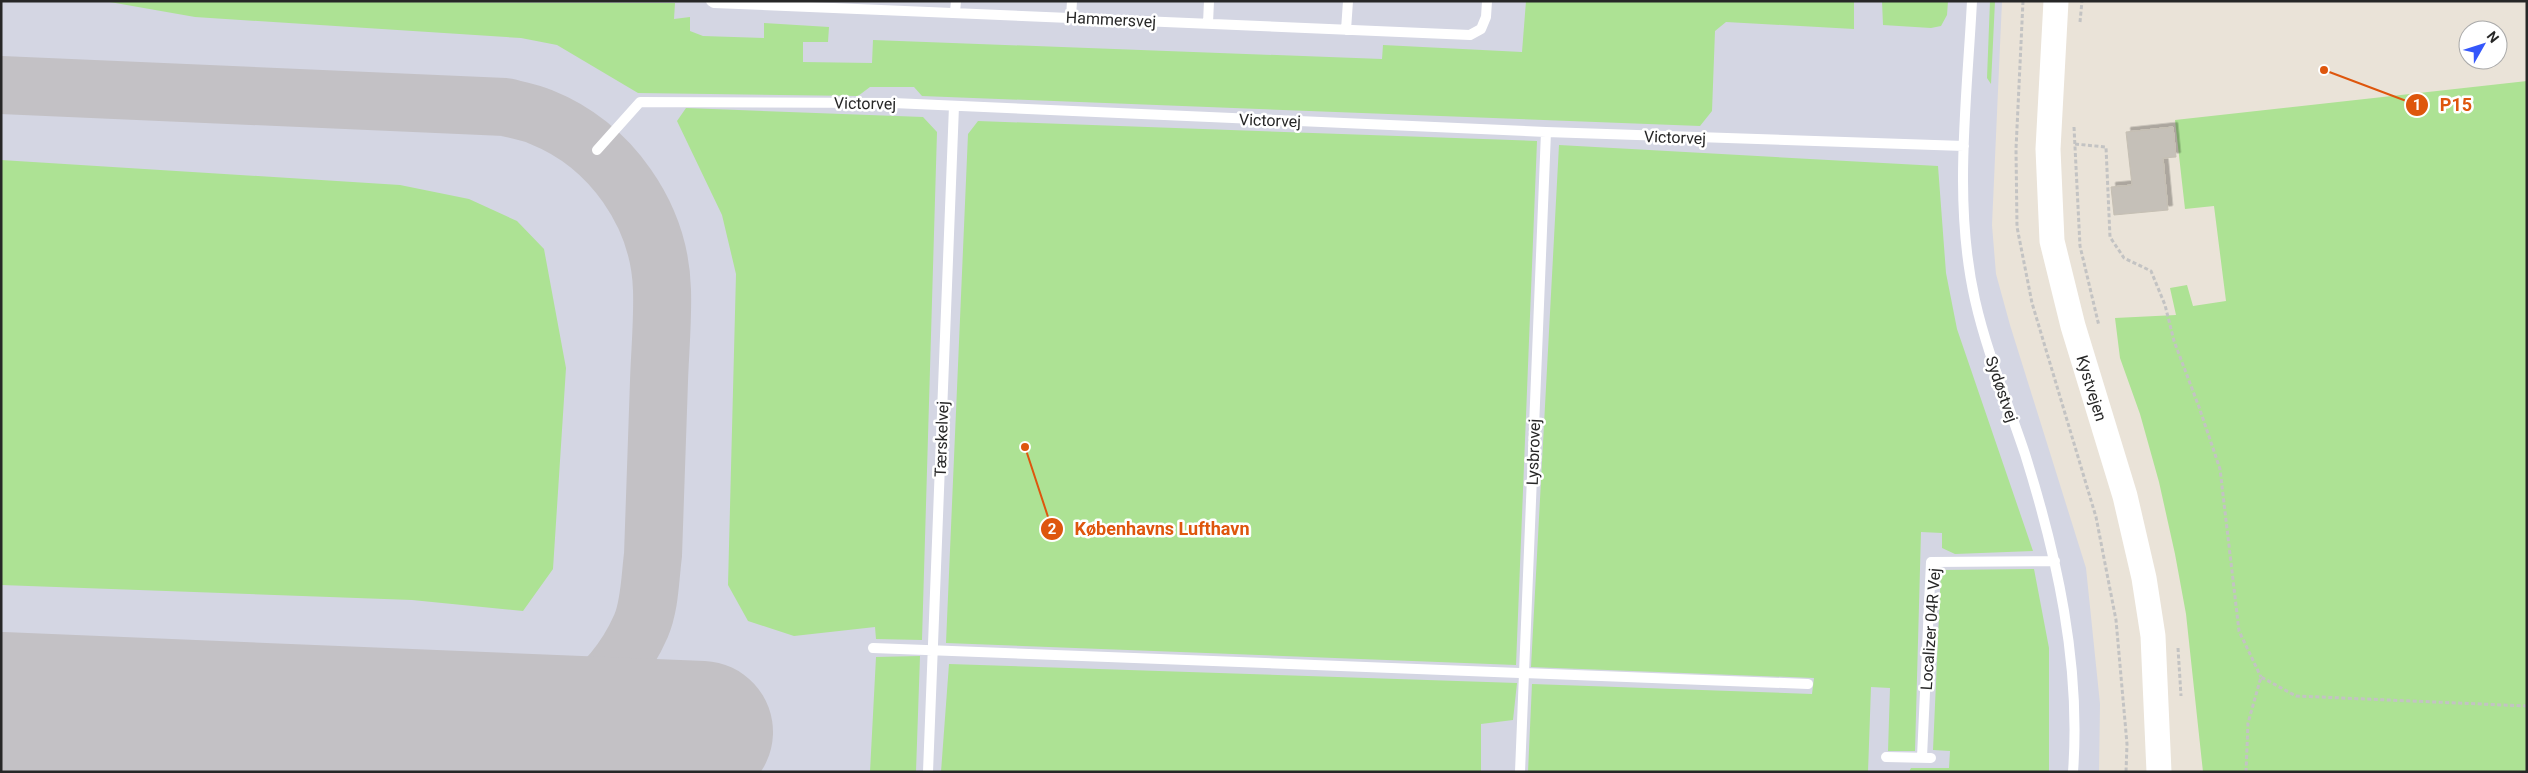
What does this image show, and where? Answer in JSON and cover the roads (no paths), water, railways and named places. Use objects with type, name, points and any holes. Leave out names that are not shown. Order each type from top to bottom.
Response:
[{"type":"street","name":"Kystvejen","points":[[2056,1],[2048,142],[2052,241],[2073,326],[2125,496],[2144,578],[2153,636],[2159,772]]},
{"type":"lane","name":"Hammersvej","points":[[711,1],[714,3],[902,6],[955,12],[1470,35],[1481,29],[1486,17],[1487,1]]},
{"type":"lane","points":[[955,12],[956,1]]},
{"type":"lane","points":[[1071,17],[1072,1]]},
{"type":"lane","points":[[1208,23],[1209,1]]},
{"type":"lane","points":[[1346,30],[1348,1]]},
{"type":"lane","name":"Sydøstvej","points":[[1972,1],[1964,146],[1967,252],[1975,299],[1989,352],[2024,454],[2055,561],[2068,640],[2075,736],[2073,772]]},
{"type":"lane","name":"Victorvej","points":[[597,150],[640,102],[893,103],[1546,132],[1964,146]]},
{"type":"lane","name":"Tærskelvej","points":[[928,772],[954,106]]},
{"type":"lane","name":"Lysbrovej","points":[[1520,772],[1546,132]]},
{"type":"lane","name":"Localizer 04R Vej","points":[[1886,757],[1927,758],[1931,562],[2055,561]]},
{"type":"lane","points":[[873,648],[933,652],[1808,684]]},
{"type":"place","name":"P15","points":[[2324,70]]},
{"type":"place","name":"Københavns Lufthavn","points":[[1025,447]]}]
